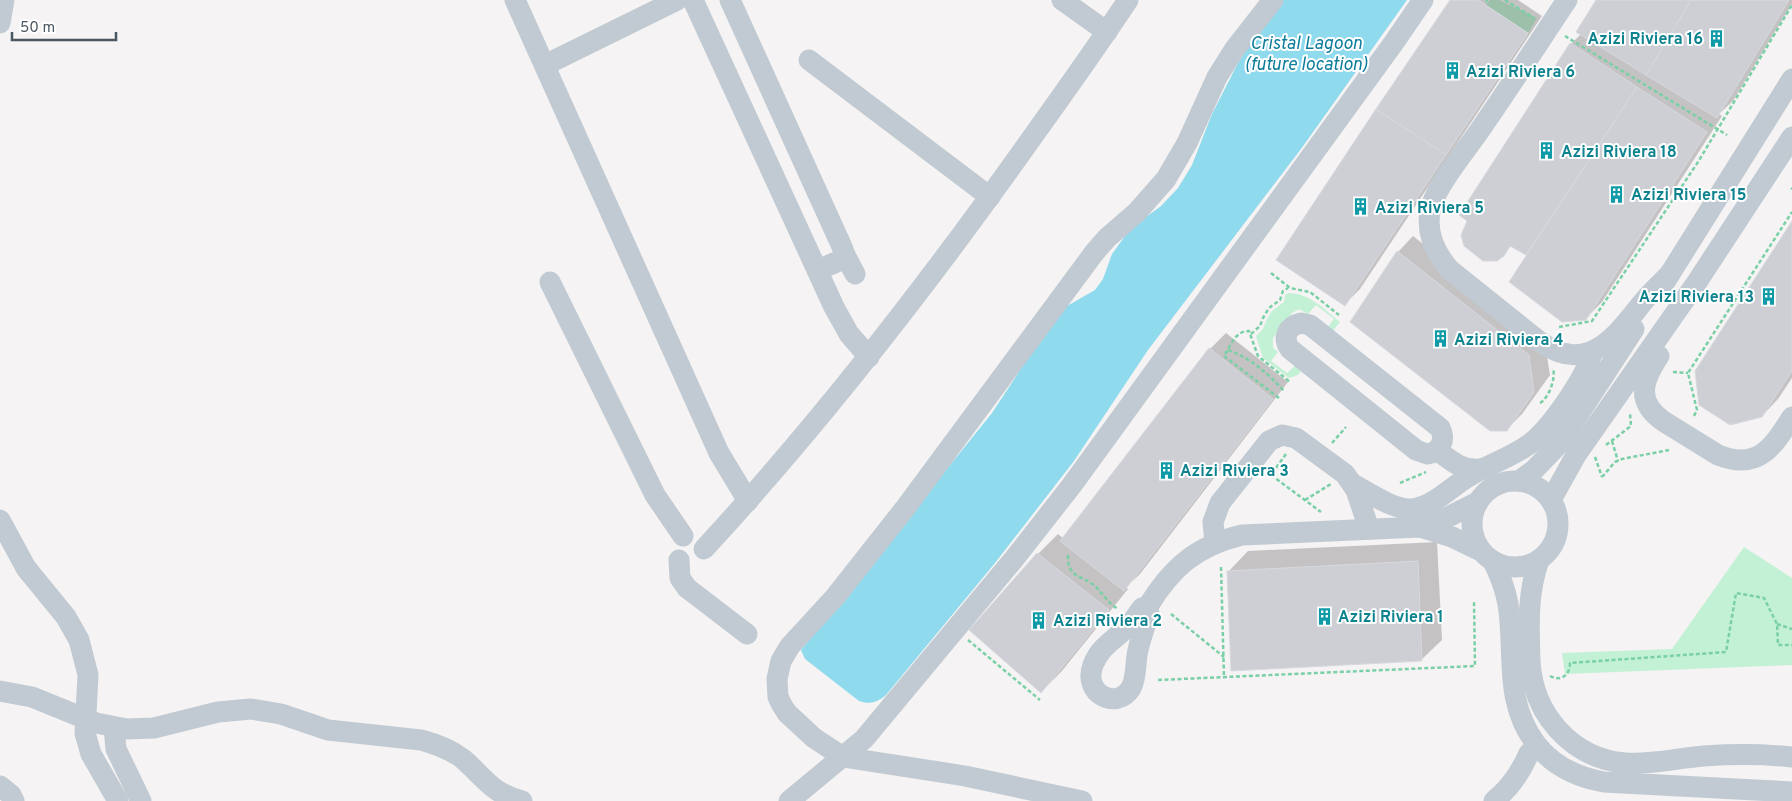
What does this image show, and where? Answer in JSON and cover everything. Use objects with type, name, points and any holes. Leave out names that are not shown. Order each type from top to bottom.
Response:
[{"type":"street","points":[[0,23],[4,0]]},
{"type":"street","points":[[515,0],[710,433],[722,458],[748,501]]},
{"type":"street","points":[[545,64],[677,0]]},
{"type":"street","points":[[693,0],[841,321],[869,357]]},
{"type":"street","points":[[730,0],[855,274]]},
{"type":"street","points":[[1062,0],[1107,32]]},
{"type":"street","points":[[704,549],[785,460],[869,357],[990,197],[1128,0]]},
{"type":"street","points":[[1082,801],[965,776],[843,757],[800,727],[782,706],[778,697],[777,679],[781,661],[785,653],[835,597],[906,507],[1101,244],[1137,212],[1166,179],[1187,144],[1217,77],[1251,26],[1273,0]]},
{"type":"street","points":[[789,801],[864,739],[1014,559],[1072,485],[1396,41],[1423,0]]},
{"type":"street","points":[[1566,0],[1498,105],[1439,189],[1431,207],[1429,227],[1434,246],[1450,270],[1540,342],[1564,354],[1573,355],[1592,352],[1614,338],[1646,298],[1670,274]]},
{"type":"street","points":[[809,60],[990,197]]},
{"type":"street","points":[[1518,481],[1534,470],[1560,443],[1670,274],[1792,79]]},
{"type":"street","points":[[1551,500],[1576,455],[1697,282],[1792,137]]},
{"type":"street","points":[[818,270],[838,262],[844,253]]},
{"type":"street","points":[[550,282],[655,495],[683,536]]},
{"type":"street","points":[[1697,282],[1682,321],[1647,377],[1644,390],[1652,411],[1663,421],[1718,455],[1736,460],[1754,458],[1770,448],[1777,442],[1792,417]]},
{"type":"street","points":[[1450,489],[1449,479],[1437,456],[1443,437],[1440,428],[1310,325],[1301,323],[1292,326],[1286,335],[1287,345],[1290,349],[1416,450],[1423,454],[1437,456],[1470,470],[1481,469]]},
{"type":"street","points":[[1344,482],[1395,506],[1406,509],[1423,506],[1481,469],[1528,446],[1543,433],[1584,375],[1592,352]]},
{"type":"street","points":[[1215,543],[1213,522],[1220,503],[1266,444],[1278,436],[1287,435],[1296,438],[1340,470],[1344,482],[1369,529]]},
{"type":"street","points":[[1420,527],[1452,537],[1487,556],[1511,567],[1521,566],[1538,560],[1552,546],[1558,528],[1555,508],[1551,500],[1537,487],[1518,481],[1500,483],[1491,488],[1478,502],[1474,510],[1472,527],[1473,536],[1487,556],[1502,582],[1508,605],[1513,691],[1517,709],[1526,732],[1552,762],[1577,775],[1604,782],[1792,792]]},
{"type":"street","points":[[1147,608],[1160,587],[1179,566],[1215,543],[1235,537],[1256,534],[1420,527],[1450,516],[1478,502]]},
{"type":"street","points":[[0,520],[26,568],[66,617],[79,640],[88,676],[85,733],[91,754],[118,801]]},
{"type":"street","points":[[679,560],[690,564],[695,563],[703,555],[704,549],[700,539],[689,535],[683,536],[675,544],[674,550],[679,560],[680,578],[687,588],[748,634]]},
{"type":"street","points":[[1538,560],[1529,598],[1531,670],[1536,695],[1542,707],[1552,724],[1566,738],[1587,753],[1625,763],[1638,764],[1734,755],[1792,757]]},
{"type":"street","points":[[0,691],[39,700],[85,719],[114,727],[154,728],[229,710],[251,709],[266,711],[328,730],[421,740],[448,750],[462,759],[492,788],[513,799],[522,801]]},
{"type":"street","points":[[114,727],[116,749],[142,801]]},
{"type":"street","points":[[1494,801],[1509,787],[1518,775],[1529,753]]},
{"type":"street","points":[[1757,789],[1792,778]]},
{"type":"path","points":[[1506,0],[1540,21]]},
{"type":"path","points":[[1593,327],[1592,321],[1654,231],[1718,130],[1792,5]]},
{"type":"path","points":[[1565,36],[1727,135]]},
{"type":"path","points":[[1694,416],[1697,410],[1688,373],[1792,212]]},
{"type":"path","points":[[1271,273],[1290,288],[1310,292],[1339,315]]},
{"type":"path","points":[[1251,335],[1260,326],[1269,308],[1280,300],[1283,291],[1290,288]]},
{"type":"path","points":[[1559,327],[1592,321]]},
{"type":"path","points":[[1278,398],[1224,356],[1240,332],[1249,331],[1258,356],[1290,382]]},
{"type":"path","points":[[1228,350],[1240,354],[1261,368],[1284,391]]},
{"type":"path","points":[[1540,403],[1546,398],[1554,377],[1554,370],[1549,364]]},
{"type":"path","points":[[1673,372],[1688,373]]},
{"type":"path","points":[[1600,449],[1631,426],[1630,414]]},
{"type":"path","points":[[1328,449],[1346,427]]},
{"type":"path","points":[[1612,441],[1618,461]]},
{"type":"path","points":[[1594,454],[1602,477],[1618,461],[1669,450]]},
{"type":"path","points":[[1288,452],[1271,475],[1321,512]]},
{"type":"path","points":[[1400,483],[1437,456]]},
{"type":"path","points":[[1324,478],[1332,484]]},
{"type":"path","points":[[1305,500],[1332,484],[1344,482]]},
{"type":"path","points":[[1068,555],[1069,566],[1072,571],[1080,578],[1092,584],[1108,602],[1118,609]]},
{"type":"path","points":[[1221,567],[1224,677]]},
{"type":"path","points":[[1547,671],[1552,677],[1560,678],[1567,674],[1570,663],[1726,652],[1736,593],[1764,598],[1777,624],[1778,645],[1792,645]]},
{"type":"path","points":[[1158,680],[1475,666],[1474,600]]},
{"type":"path","points":[[1171,614],[1224,658]]},
{"type":"path","points":[[1777,624],[1792,629]]},
{"type":"path","points":[[956,629],[1040,700]]},
{"type":"green space","points":[[1490,0],[1499,0],[1537,18],[1528,33],[1486,5]]},
{"type":"green space","points":[[1288,293],[1309,299],[1340,322],[1332,332],[1327,328],[1334,319],[1316,305],[1308,314],[1299,309],[1292,313],[1273,338],[1273,348],[1278,352],[1271,361],[1287,373],[1295,366],[1302,370],[1298,375],[1289,378],[1263,358],[1256,336],[1263,329],[1272,311],[1284,302],[1285,295]]},
{"type":"green space","points":[[1744,547],[1792,578],[1792,665],[1565,674],[1562,653],[1672,649]]},
{"type":"water","name":"Cristal Lagoon (future location)","points":[[1282,0],[1407,0],[1301,149],[1148,350],[1074,461],[995,563],[886,695],[874,702],[859,701],[805,659],[801,650],[992,413],[1028,355],[1067,306],[1095,290],[1103,279],[1112,254],[1125,236],[1161,206],[1178,188],[1192,165],[1212,114],[1237,65]]},
{"type":"building","name":"Azizi Riviera 6","points":[[1450,0],[1478,0],[1528,33],[1446,155],[1376,109]]},
{"type":"building","points":[[1596,0],[1691,0],[1646,75],[1576,32]]},
{"type":"building","name":"Azizi Riviera 16","points":[[1691,0],[1789,0],[1717,118],[1646,75]]},
{"type":"building","name":"Azizi Riviera 18","points":[[1570,43],[1637,87],[1526,255],[1510,246],[1504,256],[1497,261],[1483,261],[1464,246],[1461,235],[1467,221],[1459,215]]},
{"type":"building","name":"Azizi Riviera 15","points":[[1637,87],[1707,132],[1586,320],[1562,322],[1509,282]]},
{"type":"building","name":"Azizi Riviera 5","points":[[1376,109],[1446,155],[1345,306],[1276,260]]},
{"type":"building","name":"Azizi Riviera 13","points":[[1792,221],[1792,371],[1762,417],[1730,425],[1699,405],[1695,371]]},
{"type":"building","name":"Azizi Riviera 4","points":[[1397,251],[1529,355],[1534,392],[1507,431],[1490,431],[1350,322]]},
{"type":"building","name":"Azizi Riviera 3","points":[[1209,348],[1273,399],[1124,591],[1060,541]]},
{"type":"building","name":"Azizi Riviera 2","points":[[1037,553],[1109,610],[1041,693],[969,630]]},
{"type":"building","name":"Azizi Riviera 1","points":[[1418,561],[1422,661],[1231,671],[1227,571]]},
{"type":"place","name":"Azizi Riviera 16","points":[[1717,38]]},
{"type":"place","name":"Azizi Riviera 6","points":[[1452,71]]},
{"type":"place","name":"Azizi Riviera 18","points":[[1547,151]]},
{"type":"place","name":"Azizi Riviera 15","points":[[1617,194]]},
{"type":"place","name":"Azizi Riviera 5","points":[[1361,207]]},
{"type":"place","name":"Azizi Riviera 13","points":[[1768,296]]},
{"type":"place","name":"Azizi Riviera 4","points":[[1440,339]]},
{"type":"place","name":"Azizi Riviera 3","points":[[1166,470]]},
{"type":"place","name":"Azizi Riviera 1","points":[[1324,616]]},
{"type":"place","name":"Azizi Riviera 2","points":[[1039,620]]}]
